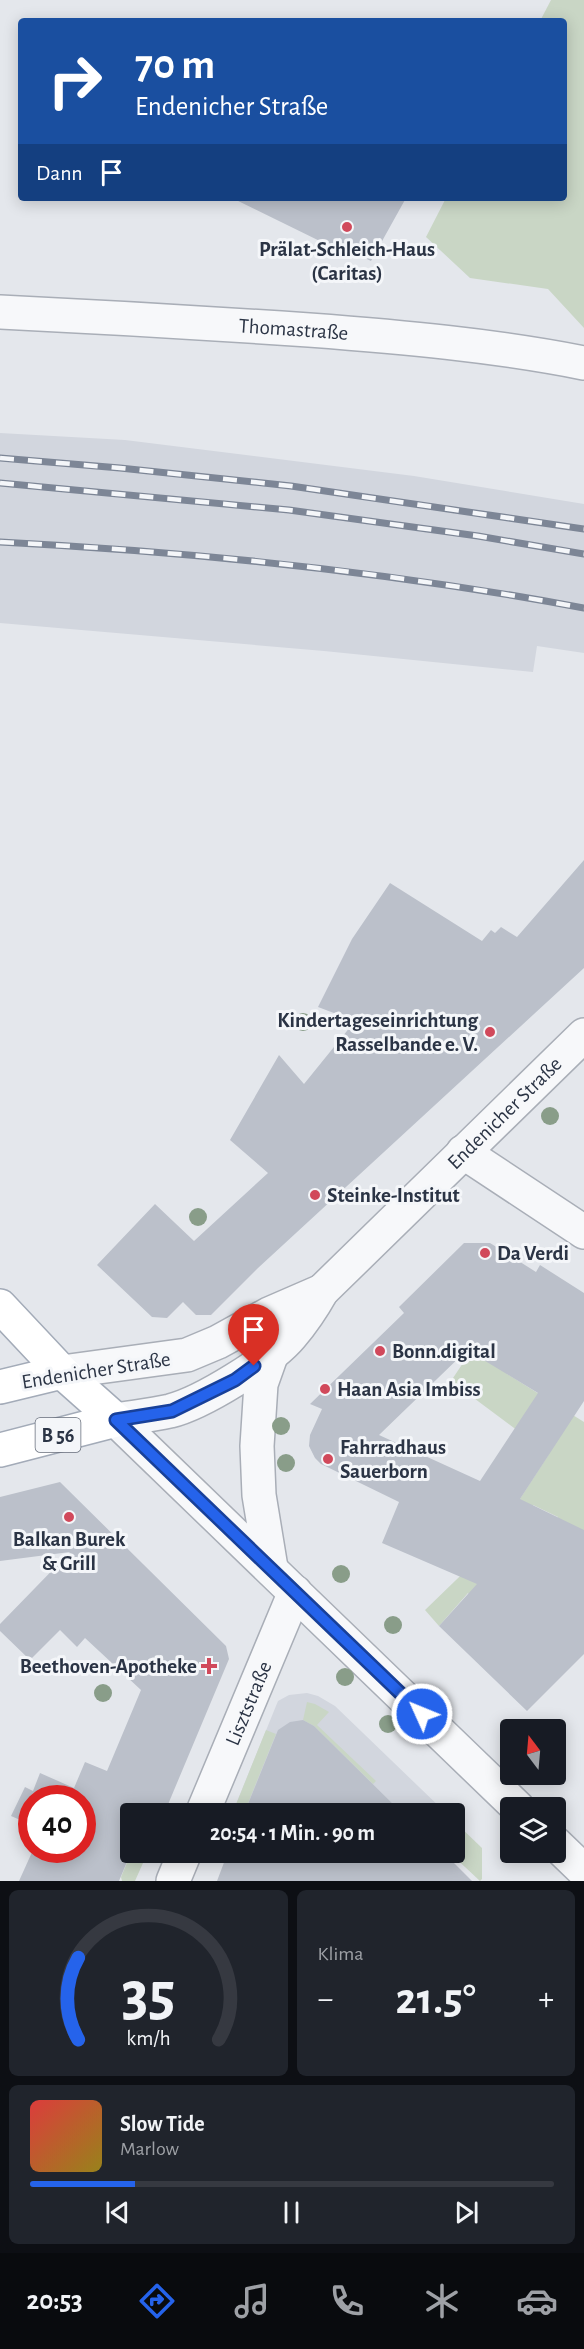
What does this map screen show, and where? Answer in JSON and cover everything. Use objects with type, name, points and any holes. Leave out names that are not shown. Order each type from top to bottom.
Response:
[{"type":"main road","name":"B 56","points":[[0,1306],[62,1372],[116,1420]]},
{"type":"main road","name":"Endenicher Straße","points":[[0,1387],[62,1372]]},
{"type":"main road","name":"Endenicher Straße","points":[[0,1450],[116,1420]]},
{"type":"street","name":"Thomastraße","points":[[0,312],[190,321],[432,339],[520,350],[584,363]]},
{"type":"street","name":"Endenicher Straße","points":[[116,1420],[172,1411],[235,1380],[272,1353],[290,1338],[306,1318],[322,1291],[584,1035]]},
{"type":"street","points":[[463,1152],[584,1232]]},
{"type":"street","name":"Endenicher Straße","points":[[62,1372],[187,1355],[219,1342],[269,1314],[322,1291]]},
{"type":"street","points":[[271,1568],[259,1495],[257,1446],[261,1384],[272,1353]]},
{"type":"street","points":[[116,1420],[507,1797]]},
{"type":"street","name":"Lisztstraße","points":[[207,1803],[296,1592]]},
{"type":"street","points":[[566,1854],[584,1871]]},
{"type":"street","points":[[173,1881],[180,1863]]},
{"type":"shaded area","points":[[0,433],[125,440],[414,476],[584,504],[584,653],[537,646],[533,672],[0,623]]},
{"type":"shaded area","points":[[307,1693],[318,1696],[335,1706],[436,1803],[236,1803],[278,1701],[289,1695]]},
{"type":"green space","points":[[551,0],[584,0],[584,328],[548,289],[470,278],[426,237],[444,201],[567,201],[567,18],[542,18]]},
{"type":"green space","points":[[487,1327],[507,1374],[584,1422],[584,1572],[470,1595],[468,1593],[439,1626],[425,1610],[486,1551],[549,1454],[451,1381]],"holes":[[[533,1505],[558,1517],[541,1557]]]},
{"type":"green space","points":[[307,1702],[329,1712],[317,1725],[376,1781],[373,1784],[314,1726],[303,1720]]},
{"type":"green space","points":[[266,1730],[276,1734],[248,1803],[237,1803]]},
{"type":"green space","points":[[465,1832],[482,1848],[482,1879],[480,1881],[461,1863],[465,1863]]},
{"type":"green space","points":[[127,1863],[143,1863],[135,1881],[122,1881],[121,1877]]},
{"type":"building","name":"Prälat-Schleich-Haus (Caritas)","points":[[238,201],[404,201],[371,261],[336,244],[334,248]]},
{"type":"building","points":[[584,860],[584,968],[258,1268],[211,1315],[196,1315],[183,1302],[167,1318],[152,1317],[97,1265],[155,1204],[194,1241],[268,1173],[230,1140],[279,1055],[304,1084],[355,1021],[318,1007],[352,939],[390,883],[482,941],[491,930],[495,933],[501,927],[517,937]]},
{"type":"building","points":[[464,1243],[490,1243],[536,1272],[540,1265],[584,1293],[584,1401],[520,1499],[584,1530],[584,1654],[527,1711],[439,1626],[477,1584],[382,1543],[399,1502],[321,1464],[309,1446],[310,1435],[322,1409],[310,1404],[404,1313],[399,1307]],"holes":[[[467,1350],[538,1393],[480,1481],[379,1435]]]},
{"type":"building","points":[[60,1482],[226,1646],[229,1659],[169,1803],[120,1803],[120,1863],[126,1863],[119,1881],[19,1881],[27,1863],[96,1863],[96,1785],[75,1785],[85,1762],[107,1771],[141,1690],[85,1638],[77,1647],[60,1630],[30,1660],[0,1631],[0,1624],[70,1552],[0,1561],[0,1497]]},
{"type":"building","points":[[303,1720],[314,1726],[392,1803],[248,1803],[278,1730],[290,1722]]},
{"type":"building","points":[[40,1773],[67,1785],[35,1785]]},
{"type":"building","points":[[18,1802],[18,1819],[11,1816]]},
{"type":"building","points":[[224,1863],[454,1863],[472,1881],[217,1881]]},
{"type":"railway","points":[[0,458],[291,486],[584,529]]},
{"type":"railway","points":[[0,483],[289,510],[478,536],[584,554]]},
{"type":"railway","points":[[0,542],[147,551],[293,565],[439,584],[584,608]]},
{"type":"place","name":"Prälat-Schleich-Haus (Caritas)","points":[[347,227]]},
{"type":"place","name":"Kindertageseinrichtung Rasselbande e. V.","points":[[490,1032]]},
{"type":"place","name":"Steinke-Institut","points":[[315,1195]]},
{"type":"place","name":"Da Verdi","points":[[485,1253]]},
{"type":"place","name":"Bonn.digital","points":[[380,1351]]},
{"type":"place","name":"Haan Asia Imbiss","points":[[325,1389]]},
{"type":"place","name":"Fahrradhaus Sauerborn","points":[[328,1459]]},
{"type":"place","name":"Balkan Burek & Grill","points":[[69,1517]]},
{"type":"place","name":"Beethoven-Apotheke","points":[[209,1666]]},
{"type":"route","points":[[254,1366],[235,1380],[172,1411],[116,1420],[422,1714]]}]
